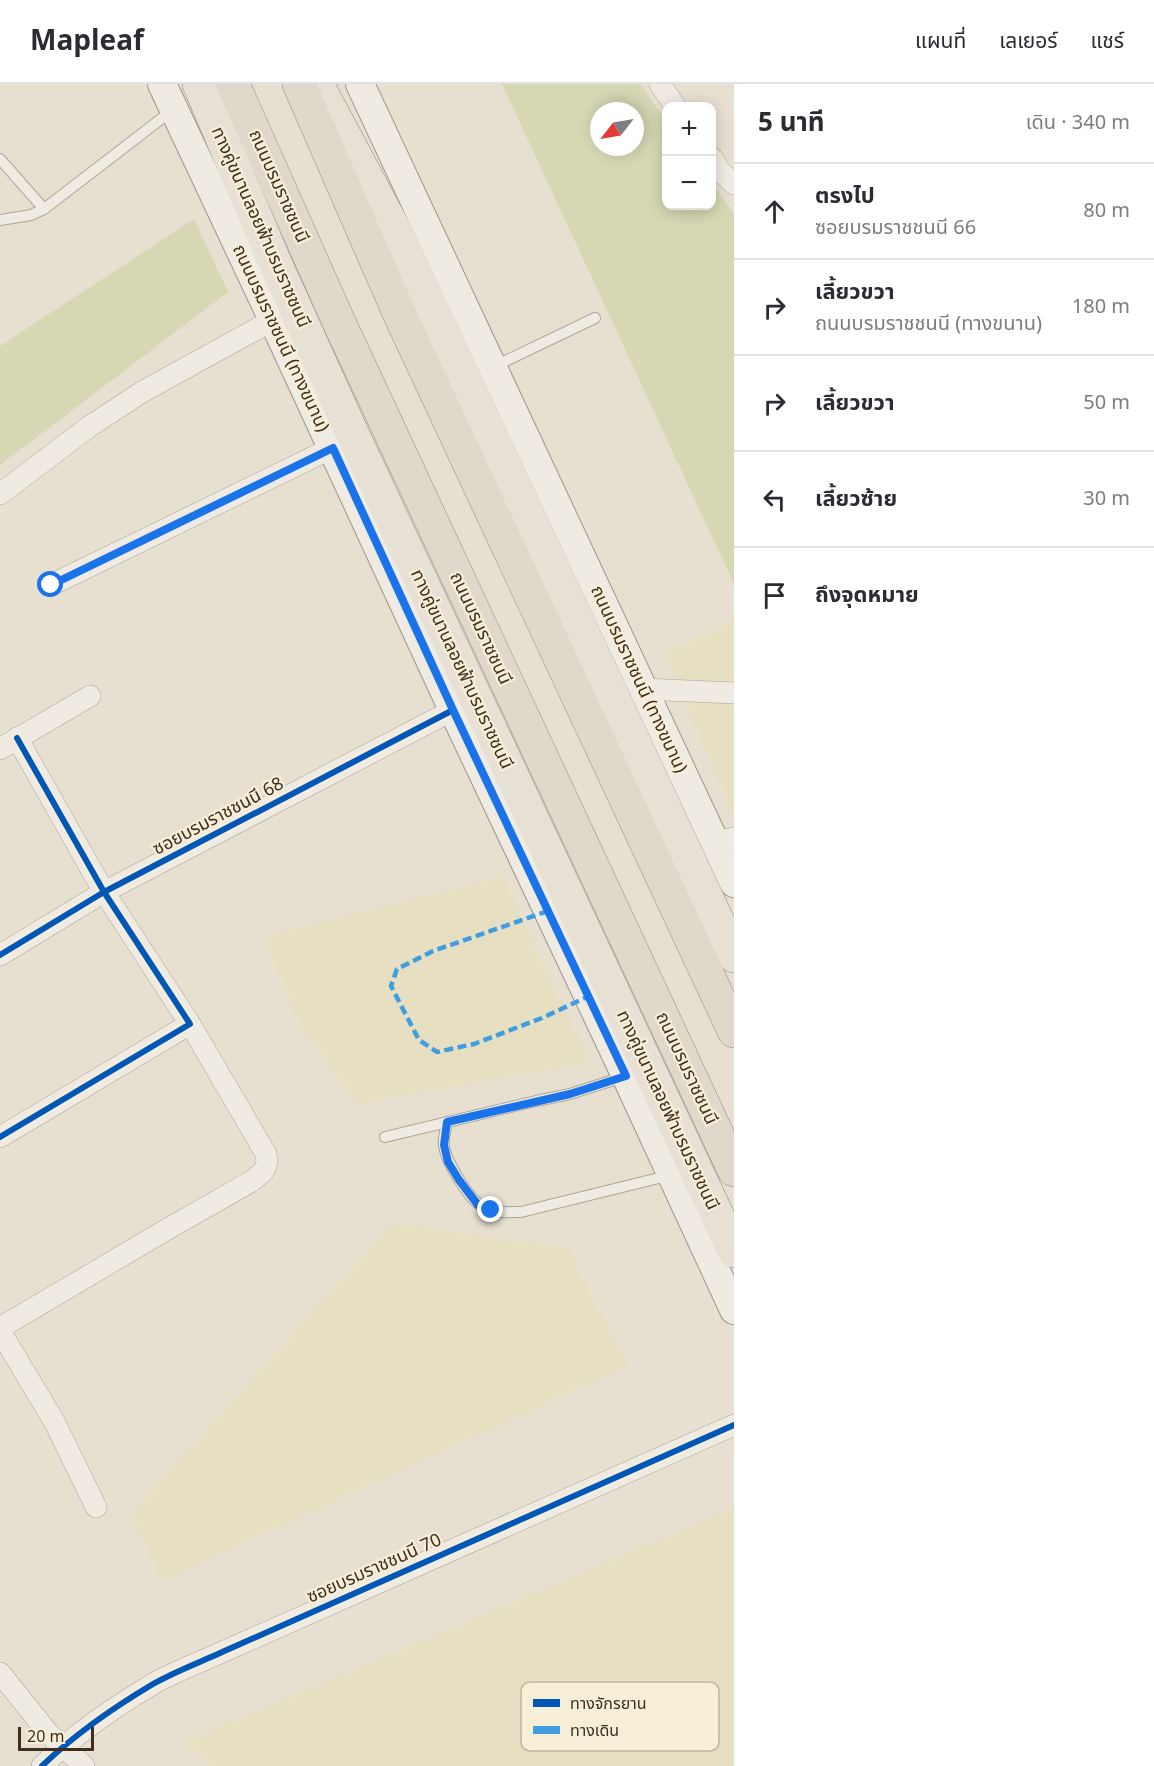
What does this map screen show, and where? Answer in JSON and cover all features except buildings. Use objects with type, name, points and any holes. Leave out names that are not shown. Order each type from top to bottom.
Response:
[{"type":"highway","name":"ถนนบรมราชชนนี","points":[[233,84],[343,330],[734,1170]]},
{"type":"highway","points":[[299,84],[399,313],[734,1031]]},
{"type":"main road","name":"ทางคู่ขนานลอยฟ้าบรมราชชนนี","points":[[199,84],[277,267],[353,435],[734,1251]]},
{"type":"main road","points":[[317,84],[403,247],[734,956]]},
{"type":"main road","name":"ถนนบรมราชชนนี (ทางขนาน)","points":[[360,84],[644,689],[724,840],[734,883]]},
{"type":"main road","name":"ถนนบรมราชชนนี (ทางขนาน)","points":[[168,97],[734,1310]]},
{"type":"street","points":[[660,84],[672,102]]},
{"type":"street","points":[[716,165],[734,184]]},
{"type":"street","points":[[0,494],[90,426],[142,392],[273,320]]},
{"type":"street","points":[[51,585],[333,448]]},
{"type":"street","points":[[644,689],[734,693]]},
{"type":"street","points":[[90,696],[9,744],[190,1024],[266,1154],[267,1163],[264,1172],[252,1181],[0,1329],[56,1423],[96,1508]]},
{"type":"street","name":"ซอยบรมราชชนนี 68","points":[[0,955],[104,892],[453,710]]},
{"type":"street","points":[[0,1137],[190,1024]]},
{"type":"street","name":"ซอยบรมราชชนนี 70","points":[[42,1766],[63,1747],[119,1706],[164,1679],[734,1425]]},
{"type":"street","points":[[0,1673],[49,1734],[84,1766]]},
{"type":"lane","points":[[0,220],[31,215],[44,209],[168,97]]},
{"type":"lane","points":[[0,159],[44,209]]},
{"type":"lane","points":[[493,367],[595,318]]},
{"type":"lane","points":[[385,1137],[570,1094],[626,1076]]},
{"type":"lane","points":[[447,1122],[444,1145],[448,1162],[478,1205],[491,1210],[521,1212],[671,1175]]},
{"type":"shaded area","points":[[734,620],[734,817],[665,653]]},
{"type":"shaded area","points":[[503,877],[590,1063],[358,1104],[300,1026],[263,936]]},
{"type":"shaded area","points":[[392,1223],[568,1248],[628,1366],[162,1581],[131,1514]]},
{"type":"shaded area","points":[[734,1508],[734,1766],[210,1766],[184,1742]]},
{"type":"green space","points":[[502,84],[640,84],[662,115],[662,210],[716,210],[716,189],[734,214],[734,584]]},
{"type":"green space","points":[[194,219],[228,292],[0,465],[0,346]]},
{"type":"marked path","points":[[548,911],[433,951],[397,969],[391,986],[419,1040],[437,1052],[474,1044],[542,1018],[589,996]]},
{"type":"cycle path","points":[[0,955],[104,892],[453,710]]},
{"type":"cycle path","points":[[0,1137],[190,1024],[104,892],[17,738]]},
{"type":"cycle path","points":[[42,1766],[95,1722],[169,1676],[734,1425]]},
{"type":"route","points":[[51,585],[333,448],[453,710],[626,1076],[570,1094],[447,1122],[444,1145],[448,1162],[478,1205],[491,1210]]}]
